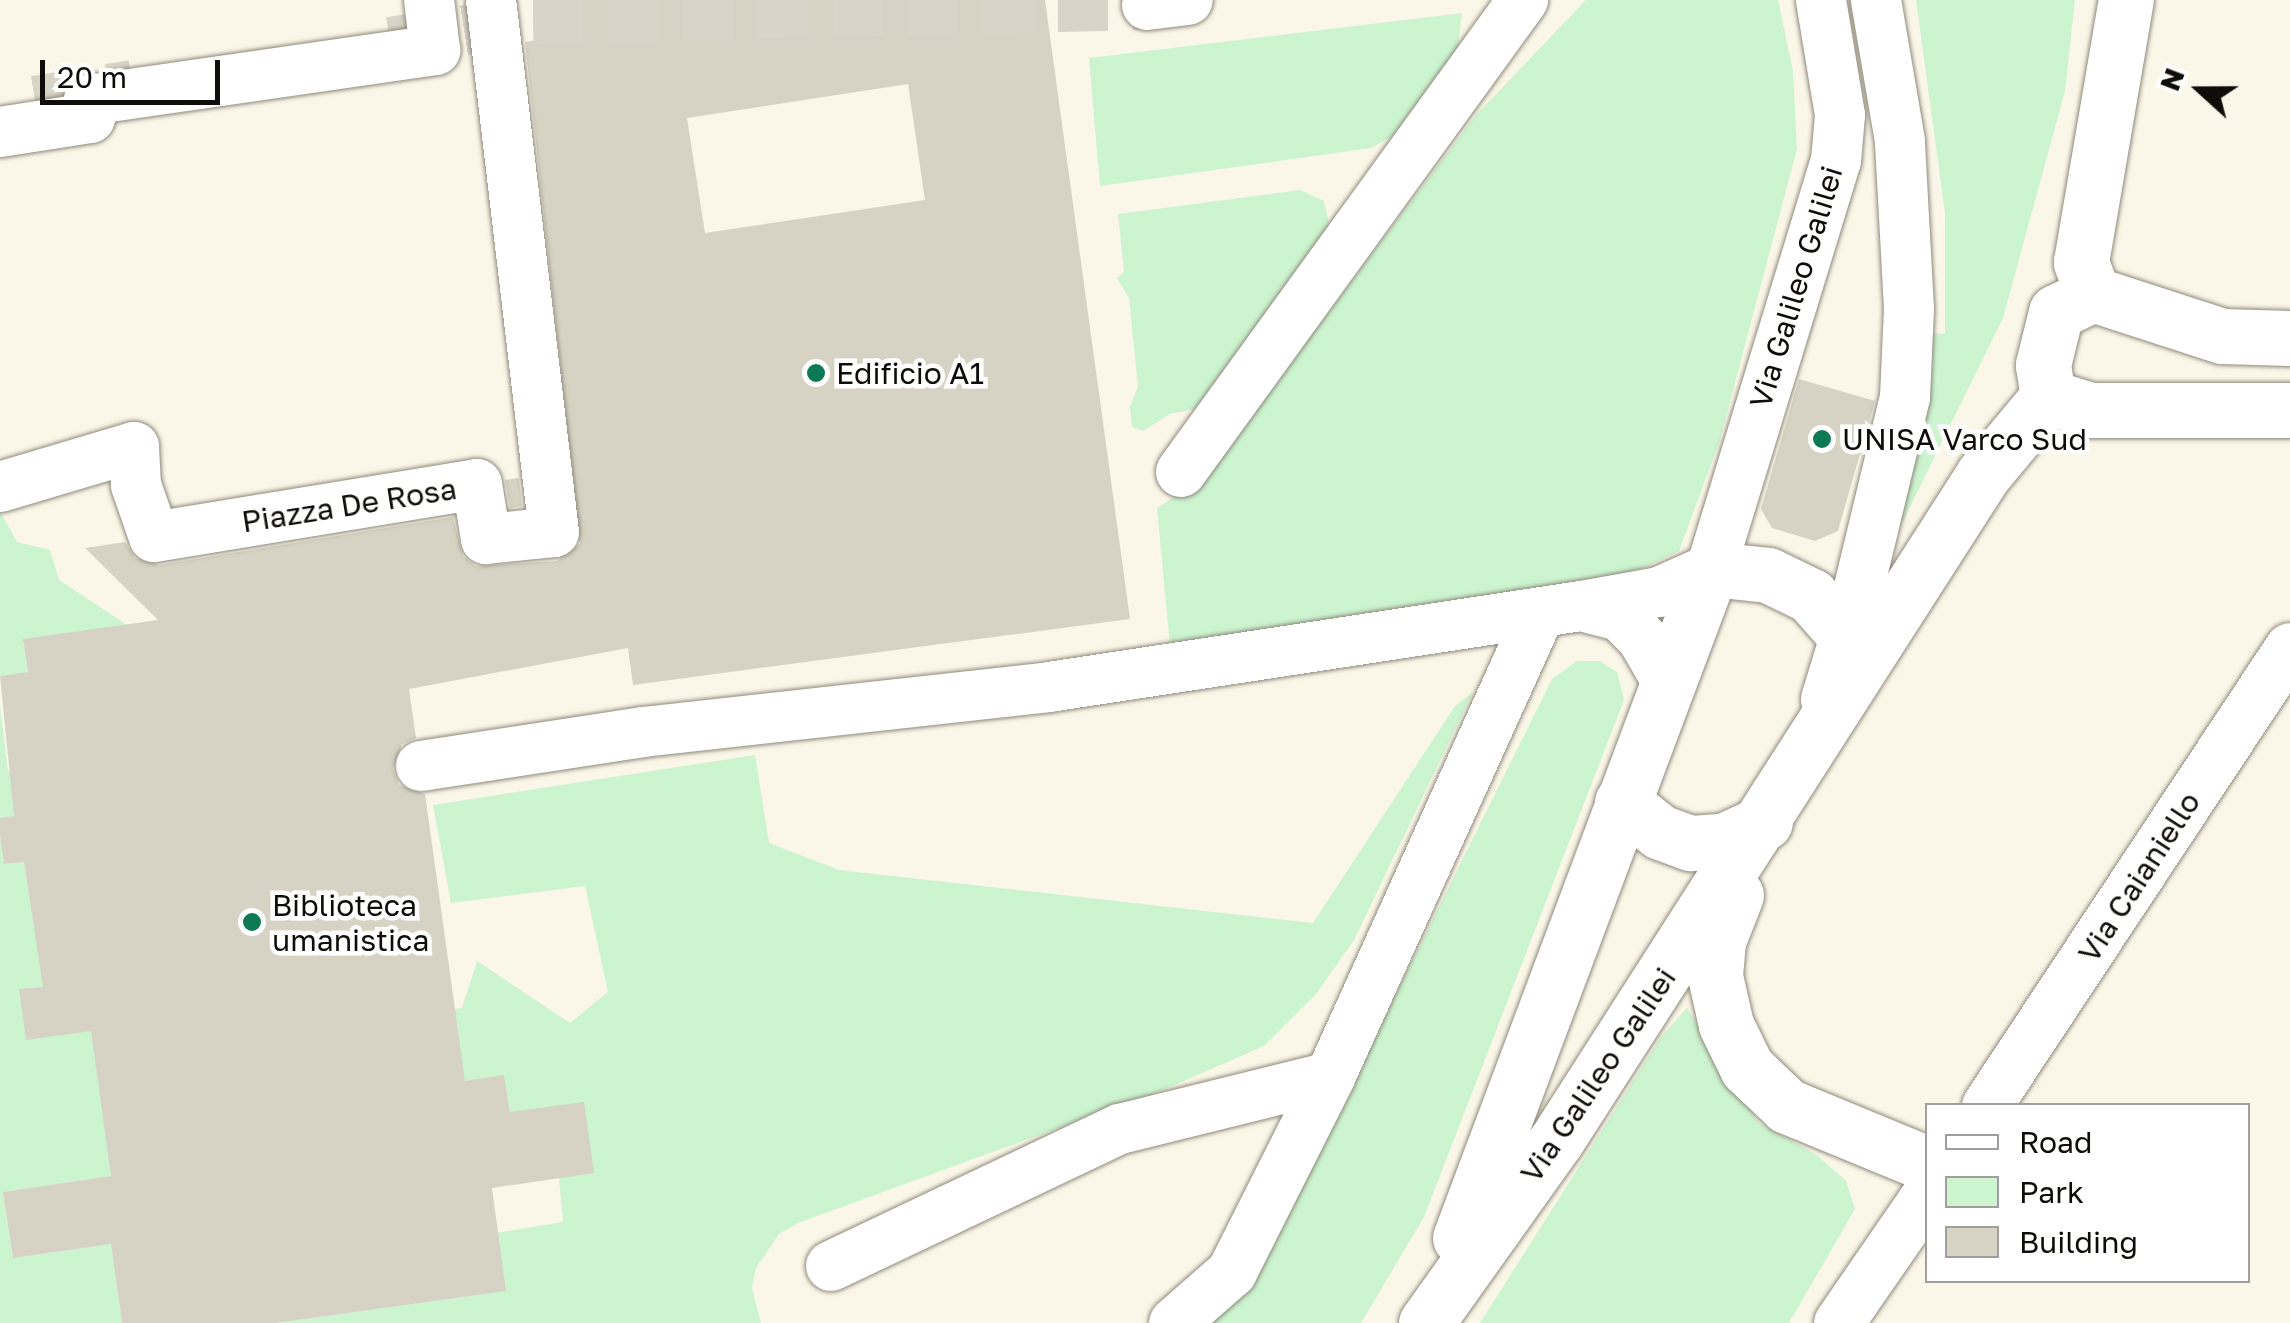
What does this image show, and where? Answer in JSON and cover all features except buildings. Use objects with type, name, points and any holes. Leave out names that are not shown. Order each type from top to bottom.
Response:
[{"type":"street","points":[[12,113],[90,118],[88,100],[435,50],[429,0]]},
{"type":"street","name":"Piazza De Rosa","points":[[0,486],[134,448],[136,485],[154,537],[477,484],[486,540],[554,532],[491,0]]},
{"type":"street","points":[[1182,472],[1523,0]]},
{"type":"street","name":"Via Galileo Galilei","points":[[1424,1323],[1480,1196],[1710,569],[1836,161],[1840,115],[1822,0]]},
{"type":"street","points":[[1816,742],[1905,396],[1908,309],[1900,141],[1876,0]]},
{"type":"street","points":[[2092,294],[2081,262],[2126,0]]},
{"type":"street","points":[[2290,338],[2222,336],[2092,294],[2056,312],[2043,365],[2048,397],[2091,410],[2290,410]]},
{"type":"street","name":"Via Galileo Galilei","points":[[1424,1323],[1556,1142],[1765,822],[1983,475],[2048,397]]},
{"type":"street","points":[[420,766],[642,732],[1049,687],[1561,609],[1659,592],[1710,569],[1768,575],[1797,589],[1846,637]]},
{"type":"street","points":[[1561,609],[1620,616],[1668,683]]},
{"type":"street","points":[[1174,1323],[1232,1272],[1561,609]]},
{"type":"street","name":"Via Caianiello","points":[[1989,1103],[2290,648]]},
{"type":"street","points":[[1622,802],[1660,832],[1691,843],[1722,840],[1765,822]]},
{"type":"street","points":[[1765,822],[1718,941],[1715,976],[1726,1025],[1747,1068],[1787,1106],[1925,1163]]},
{"type":"street","points":[[831,1266],[1120,1129],[1330,1078]]},
{"type":"street","points":[[1840,1323],[1925,1198]]},
{"type":"green space","points":[[1586,0],[1778,0],[1793,71],[1797,149],[1719,443],[1679,551],[1628,575],[1170,646],[1157,508],[1206,476],[1475,116]]},
{"type":"green space","points":[[1916,0],[2075,0],[2065,91],[2003,318],[1881,566],[1932,333],[1945,334],[1945,213]]},
{"type":"green space","points":[[1462,13],[1457,54],[1432,91],[1393,136],[1371,148],[1100,186],[1089,58]]},
{"type":"green space","points":[[1300,190],[1324,201],[1330,229],[1204,407],[1170,414],[1143,431],[1132,427],[1130,407],[1138,387],[1129,298],[1117,278],[1124,272],[1118,214]]},
{"type":"green space","points":[[0,511],[17,542],[50,550],[59,580],[127,625],[23,640],[28,672],[0,676]]},
{"type":"green space","points":[[1577,661],[1600,661],[1617,672],[1624,700],[1424,1217],[1361,1323],[1202,1323],[1375,1036],[1552,679]]},
{"type":"green space","points":[[1473,692],[1354,940],[1316,994],[1264,1046],[1163,1090],[798,1223],[779,1234],[756,1268],[752,1288],[761,1323],[277,1323],[505,1291],[496,1233],[563,1222],[559,1178],[510,1112],[504,1076],[408,1089],[398,1016],[462,1008],[477,961],[570,1023],[608,992],[585,886],[451,903],[433,805],[755,755],[769,843],[839,870],[1313,923],[1455,706]]},
{"type":"green space","points":[[0,706],[8,771],[33,769],[39,812],[0,818]]},
{"type":"green space","points":[[0,837],[4,864],[24,862],[44,987],[19,990],[167,1020],[111,1176],[3,1192],[13,1258],[111,1244],[122,1323],[0,1323]]},
{"type":"green space","points":[[1687,1008],[1759,1123],[1817,1155],[1846,1181],[1855,1209],[1789,1323],[1480,1323],[1661,1037]]},
{"type":"tunnel","points":[[390,42],[533,19],[1147,5]]},
{"type":"tunnel","points":[[35,101],[133,85]]},
{"type":"place","name":"Edificio A1","points":[[816,373]]},
{"type":"place","name":"UNISA Varco Sud","points":[[1822,439]]},
{"type":"place","name":"Biblioteca umanistica","points":[[252,922]]}]
